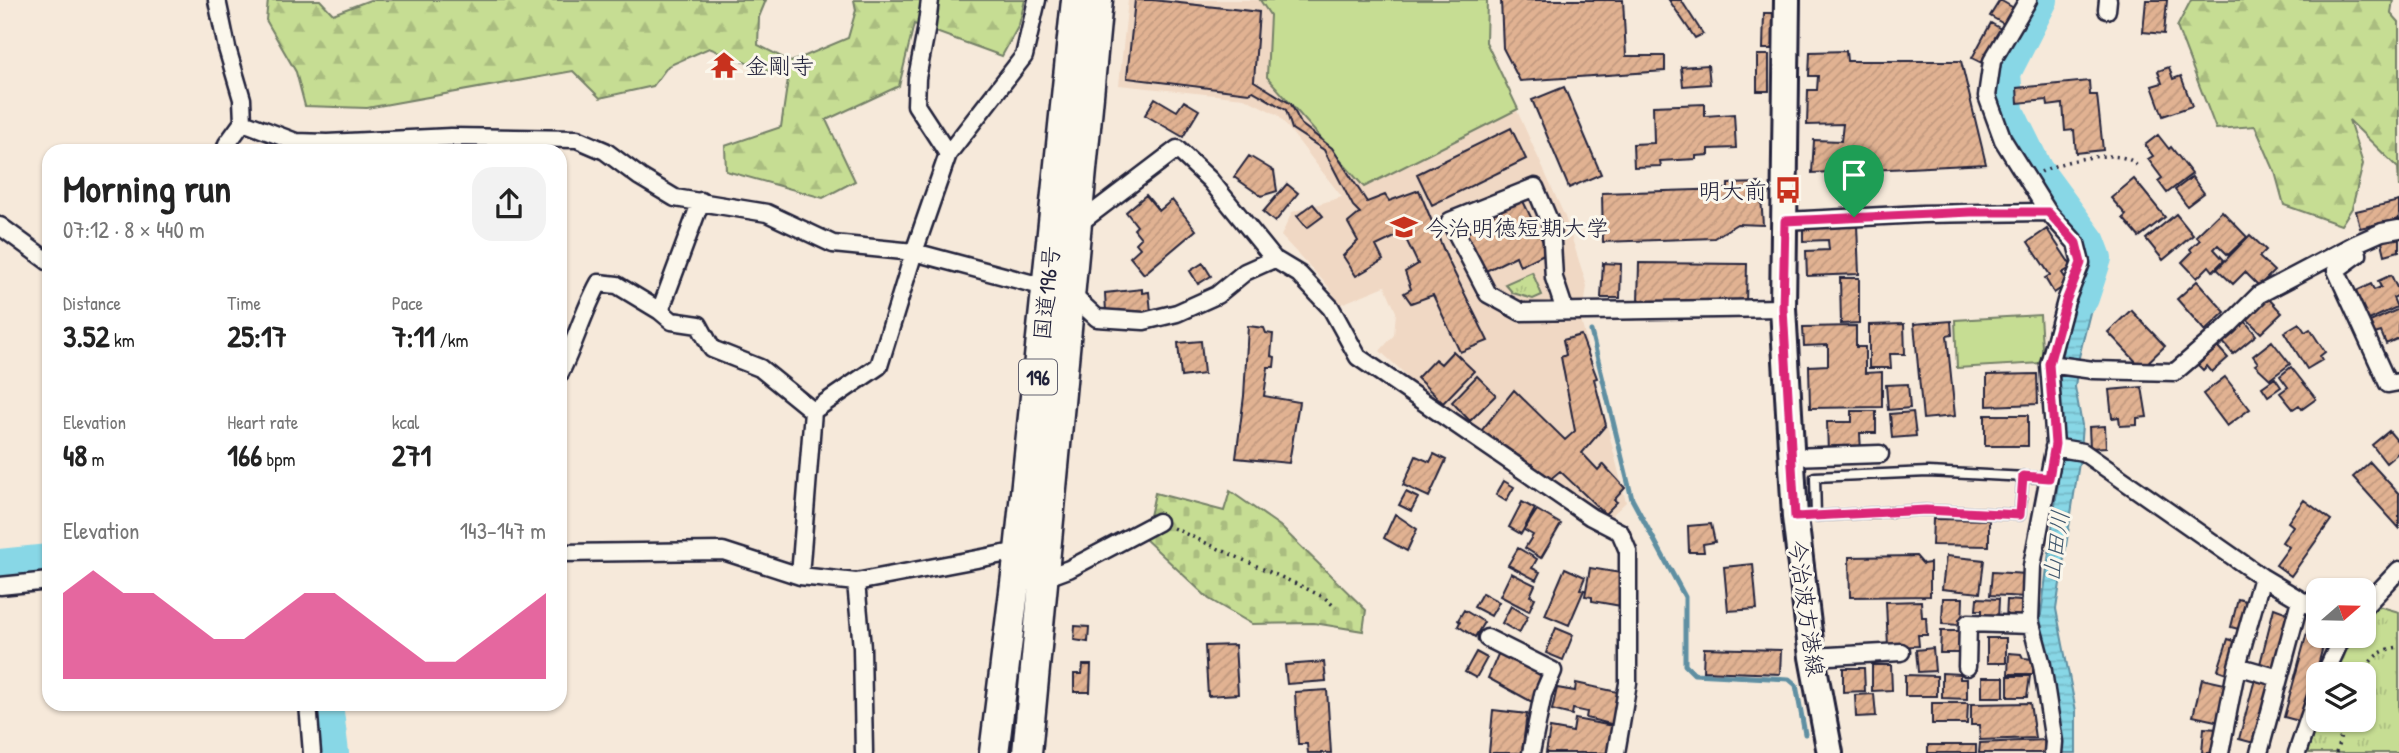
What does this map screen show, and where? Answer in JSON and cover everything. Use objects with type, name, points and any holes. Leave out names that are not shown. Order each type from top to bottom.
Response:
[{"type":"highway","name":"国道196号","points":[[1027,753],[1042,579],[1076,0]]},
{"type":"highway","name":"国道196号","points":[[994,753],[1019,551],[1059,290],[1077,225],[1098,0]]},
{"type":"main road","name":"今治波方港線","points":[[1787,0],[1783,308],[1792,457],[1806,516],[1812,657],[1830,753]]},
{"type":"street","points":[[218,0],[227,48],[242,99],[243,122],[227,144]]},
{"type":"street","points":[[930,0],[916,78],[916,105],[948,154]]},
{"type":"street","points":[[813,411],[879,366],[948,154],[1024,56],[1037,0]]},
{"type":"street","points":[[2028,0],[1992,61],[1987,96],[2003,140],[2048,212],[2076,243],[2081,263],[2066,301],[2049,364],[2055,447],[2032,566],[2031,625],[2042,665],[2054,742],[2053,753]]},
{"type":"street","points":[[243,122],[296,142],[451,137],[577,139],[605,150],[640,177],[675,198],[767,213],[833,244],[914,252],[1059,290],[1097,318],[1144,321],[1177,313],[1217,295],[1245,272],[1274,259]]},
{"type":"street","points":[[1077,225],[1177,149],[1210,180],[1274,259],[1299,274],[1331,308],[1358,357],[1591,517],[1620,532],[1628,551],[1628,683],[1616,753]]},
{"type":"street","points":[[1565,312],[1554,278],[1551,225],[1535,187],[1450,221],[1488,294],[1521,312],[1565,312],[1783,308]]},
{"type":"street","points":[[660,311],[701,201]]},
{"type":"street","points":[[1785,221],[2048,212]]},
{"type":"street","points":[[0,226],[42,257]]},
{"type":"street","points":[[2049,364],[2093,370],[2175,372],[2260,294],[2355,244],[2382,232],[2399,229]]},
{"type":"street","points":[[2355,244],[2358,254],[2336,270],[2388,384],[2399,382]]},
{"type":"street","points":[[567,358],[585,308],[598,283],[617,285],[672,321],[698,325],[712,349],[760,368],[813,411]]},
{"type":"street","points":[[800,576],[813,411]]},
{"type":"street","points":[[2055,447],[2082,452],[2262,577],[2306,603]]},
{"type":"street","points":[[1792,457],[1880,454]]},
{"type":"street","points":[[1042,579],[1069,569],[1158,522]]},
{"type":"street","points":[[567,553],[723,551],[800,576],[856,582],[1019,551]]},
{"type":"street","points":[[2376,594],[2399,570]]},
{"type":"street","points":[[2220,753],[2238,666],[2262,577]]},
{"type":"street","points":[[0,586],[42,582]]},
{"type":"street","points":[[856,582],[862,648],[864,753]]},
{"type":"street","points":[[2259,753],[2301,600]]},
{"type":"street","points":[[1967,667],[1968,623],[2031,625]]},
{"type":"street","points":[[1487,638],[1553,671],[1543,694],[1531,753]]},
{"type":"street","points":[[1812,657],[1901,652]]},
{"type":"street","points":[[2238,666],[2279,678]]},
{"type":"street","points":[[308,711],[312,753]]},
{"type":"street","points":[[2297,753],[2306,726]]},
{"type":"lane","points":[[2023,476],[2020,515],[1926,510],[1806,516],[1815,477],[1928,472],[2023,476],[2049,478]]},
{"type":"path","points":[[2049,168],[2073,161],[2110,156],[2130,160],[2138,167]]},
{"type":"path","points":[[1158,522],[1303,587],[1325,598],[1336,608]]},
{"type":"path","points":[[2369,662],[2385,649],[2399,647]]},
{"type":"path","points":[[2336,753],[2342,732]]},
{"type":"shaded area","points":[[1128,0],[1487,0],[1486,42],[1565,217],[1587,286],[1582,324],[1626,502],[1607,520],[1412,386],[1403,372],[1380,351],[1394,335],[1396,312],[1385,286],[1339,305],[1328,286],[1281,236],[1292,212],[1342,197],[1278,115],[1244,98],[1119,85]]},
{"type":"green space","points":[[268,0],[320,0],[333,14],[370,0],[766,0],[759,17],[758,45],[791,62],[848,38],[856,10],[854,0],[1025,0],[1019,25],[1002,56],[914,24],[899,86],[826,120],[855,181],[823,198],[726,171],[725,146],[781,127],[788,79],[709,48],[668,66],[653,86],[600,98],[573,71],[367,108],[305,106],[296,72],[266,20]]},
{"type":"green space","points":[[1260,0],[1487,0],[1486,42],[1518,109],[1364,187],[1267,77],[1270,15]]},
{"type":"green space","points":[[2191,0],[2393,0],[2391,13],[2399,22],[2399,187],[2398,168],[2349,120],[2363,164],[2352,208],[2341,225],[2284,205],[2275,172],[2255,126],[2216,129],[2177,27]]},
{"type":"green space","points":[[1532,272],[1542,295],[1533,299],[1513,293],[1505,284]]},
{"type":"green space","points":[[2040,315],[2043,363],[1957,368],[1955,320]]},
{"type":"green space","points":[[1230,491],[1280,526],[1366,610],[1363,631],[1314,623],[1252,624],[1209,599],[1145,539],[1155,493],[1224,511]]},
{"type":"green space","points":[[2376,605],[2399,612],[2399,753],[2307,753],[2314,732],[2376,732],[2376,662],[2339,662],[2345,648],[2376,648]]},
{"type":"water","points":[[2089,255],[2103,260],[2079,357],[2075,387],[2082,425],[2079,463],[2056,609],[2076,711],[2076,753],[2060,753],[2059,717],[2040,622],[2058,483],[2060,377],[2064,339]]},
{"type":"building","points":[[1135,0],[1259,12],[1254,81],[1291,104],[1301,124],[1332,148],[1367,202],[1385,195],[1389,201],[1419,190],[1447,258],[1488,341],[1460,352],[1433,295],[1411,303],[1404,293],[1411,289],[1405,272],[1418,264],[1404,235],[1376,246],[1383,260],[1356,276],[1343,256],[1358,241],[1348,223],[1360,213],[1353,206],[1324,150],[1292,129],[1286,110],[1253,91],[1249,93],[1127,78]]},
{"type":"building","points":[[1501,0],[1623,0],[1626,56],[1665,56],[1665,71],[1520,81],[1503,48]]},
{"type":"building","points":[[1669,0],[1681,0],[1703,34],[1695,38]]},
{"type":"building","points":[[2000,0],[2019,11],[2009,27],[1990,16]]},
{"type":"building","points":[[2146,0],[2167,0],[2164,34],[2143,32]]},
{"type":"building","points":[[1764,13],[1780,13],[1779,49],[1763,49]]},
{"type":"building","points":[[1991,23],[2006,32],[1988,66],[1972,58]]},
{"type":"building","points":[[1846,51],[1847,61],[1961,61],[1986,164],[1812,173],[1814,140],[1841,141],[1843,124],[1807,125],[1808,90],[1817,90],[1818,76],[1809,76],[1810,52]]},
{"type":"building","points":[[1757,55],[1769,55],[1769,91],[1757,91]]},
{"type":"building","points":[[1708,65],[1710,84],[1683,86],[1681,67]]},
{"type":"building","points":[[2169,67],[2173,79],[2181,76],[2192,106],[2163,116],[2152,86],[2162,83],[2158,71]]},
{"type":"building","points":[[2089,81],[2090,95],[2097,95],[2103,150],[2076,153],[2074,130],[2065,131],[2063,104],[2048,106],[2047,100],[2018,103],[2017,88]]},
{"type":"building","points":[[1564,87],[1601,174],[1569,188],[1532,100]]},
{"type":"building","points":[[1155,98],[1177,111],[1184,101],[1199,110],[1183,137],[1145,115]]},
{"type":"building","points":[[1705,104],[1705,116],[1734,114],[1736,148],[1709,149],[1709,155],[1696,156],[1696,159],[1660,161],[1661,166],[1634,167],[1633,144],[1654,143],[1653,106]]},
{"type":"building","points":[[1511,128],[1526,159],[1432,205],[1417,174]]},
{"type":"building","points":[[2158,135],[2192,174],[2167,193],[2158,181],[2162,178],[2148,159],[2153,156],[2145,145]]},
{"type":"building","points":[[1249,156],[1274,171],[1277,191],[1261,196],[1234,177]]},
{"type":"building","points":[[2192,177],[2204,193],[2187,206],[2175,190]]},
{"type":"building","points":[[2134,179],[2165,217],[2139,237],[2123,218],[2126,215],[2111,198]]},
{"type":"building","points":[[1760,183],[1763,225],[1737,224],[1714,238],[1603,242],[1602,193],[1728,189],[1728,184]]},
{"type":"building","points":[[1287,184],[1298,193],[1275,222],[1263,212]]},
{"type":"building","points":[[1146,195],[1159,211],[1172,200],[1196,230],[1144,274],[1130,257],[1140,248],[1136,243],[1141,238],[1134,229],[1137,226],[1126,212]]},
{"type":"building","points":[[1522,199],[1548,252],[1520,266],[1516,256],[1482,273],[1463,235],[1474,229],[1472,225]]},
{"type":"building","points":[[2399,201],[2399,219],[2360,228],[2356,211]]},
{"type":"building","points":[[1313,204],[1323,216],[1307,228],[1297,216]]},
{"type":"building","points":[[2222,211],[2247,237],[2228,255],[2218,245],[2214,249],[2224,260],[2213,271],[2209,266],[2197,278],[2182,262],[2200,240],[2196,236]]},
{"type":"building","points":[[2176,214],[2193,235],[2163,260],[2146,239]]},
{"type":"building","points":[[1857,225],[1859,274],[1807,276],[1806,251],[1829,250],[1828,240],[1803,241],[1803,226]]},
{"type":"building","points":[[2047,229],[2072,267],[2062,273],[2069,283],[2054,293],[2045,278],[2050,275],[2028,242]]},
{"type":"building","points":[[2250,235],[2266,250],[2259,257],[2274,271],[2259,286],[2245,272],[2233,284],[2217,269]]},
{"type":"building","points":[[2399,235],[2399,251],[2385,255],[2381,238]]},
{"type":"building","points":[[1203,263],[1211,276],[1198,284],[1190,271]]},
{"type":"building","points":[[1603,263],[1621,264],[1620,298],[1601,298]]},
{"type":"building","points":[[1639,263],[1747,264],[1746,304],[1638,303]]},
{"type":"building","points":[[2391,275],[2399,292],[2399,295],[2393,298],[2397,307],[2367,321],[2354,292],[2371,284],[2374,290],[2381,287],[2378,281]]},
{"type":"building","points":[[1840,278],[1859,278],[1859,323],[1841,324]]},
{"type":"building","points":[[2197,281],[2225,312],[2205,331],[2177,299]]},
{"type":"building","points":[[1142,289],[1142,293],[1149,292],[1151,312],[1115,316],[1106,312],[1105,293]]},
{"type":"building","points":[[2268,298],[2282,313],[2261,333],[2246,318]]},
{"type":"building","points":[[2399,309],[2399,338],[2386,344],[2381,332],[2375,334],[2370,322]]},
{"type":"building","points":[[2131,310],[2165,346],[2142,368],[2108,332]]},
{"type":"building","points":[[1951,321],[1952,335],[1947,336],[1955,416],[1923,419],[1914,324]]},
{"type":"building","points":[[2245,321],[2256,335],[2233,354],[2222,341]]},
{"type":"building","points":[[2299,323],[2305,332],[2310,329],[2325,352],[2320,356],[2322,360],[2307,369],[2284,332]]},
{"type":"building","points":[[1904,324],[1905,354],[1890,354],[1891,368],[1869,368],[1869,325]]},
{"type":"building","points":[[1248,326],[1264,328],[1266,333],[1273,334],[1271,356],[1275,357],[1274,367],[1268,367],[1264,396],[1299,402],[1289,463],[1236,458],[1244,396]]},
{"type":"building","points":[[1856,326],[1856,347],[1865,347],[1865,373],[1882,372],[1882,407],[1810,408],[1809,366],[1828,365],[1828,345],[1804,346],[1803,327]]},
{"type":"building","points":[[1581,335],[1597,378],[1594,379],[1606,425],[1582,453],[1598,470],[1603,464],[1625,488],[1614,500],[1617,502],[1605,514],[1560,471],[1548,481],[1532,464],[1526,469],[1481,431],[1514,390],[1565,440],[1575,431],[1561,357],[1566,355],[1563,340]]},
{"type":"building","points":[[1201,341],[1204,374],[1181,377],[1178,343]]},
{"type":"building","points":[[2272,341],[2290,364],[2270,379],[2255,365],[2258,363],[2253,356]]},
{"type":"building","points":[[2218,347],[2228,358],[2212,372],[2207,366],[2203,370],[2198,365]]},
{"type":"building","points":[[1453,351],[1474,371],[1443,403],[1417,378],[1435,359],[1441,364]]},
{"type":"building","points":[[2291,367],[2316,399],[2302,409],[2299,405],[2293,409],[2280,393],[2288,387],[2280,376]]},
{"type":"building","points":[[2037,374],[2038,404],[1987,406],[1987,375]]},
{"type":"building","points":[[1477,376],[1496,395],[1470,421],[1452,402]]},
{"type":"building","points":[[2225,377],[2250,409],[2227,426],[2203,394]]},
{"type":"building","points":[[2275,378],[2281,387],[2268,396],[2262,387]]},
{"type":"building","points":[[1908,384],[1910,408],[1888,410],[1886,385]]},
{"type":"building","points":[[2142,387],[2147,417],[2137,418],[2137,425],[2120,426],[2119,417],[2112,418],[2109,390]]},
{"type":"building","points":[[1852,411],[1876,411],[1876,433],[1860,433],[1861,452],[1828,453],[1827,422],[1852,422]]},
{"type":"building","points":[[1913,412],[1916,436],[1892,438],[1890,414]]},
{"type":"building","points":[[1985,415],[2028,415],[2028,446],[1985,446]]},
{"type":"building","points":[[2105,426],[2106,447],[2090,448],[2089,427]]},
{"type":"building","points":[[2389,431],[2399,443],[2399,452],[2386,463],[2372,445]]},
{"type":"building","points":[[1434,454],[1446,460],[1429,497],[1403,485],[1416,456],[1430,462]]},
{"type":"building","points":[[2370,462],[2399,494],[2399,528],[2353,477]]},
{"type":"building","points":[[1504,481],[1514,487],[1506,501],[1496,495]]},
{"type":"building","points":[[1406,492],[1418,498],[1411,511],[1399,505]]},
{"type":"building","points":[[2304,500],[2331,520],[2291,576],[2276,565],[2289,547],[2282,542],[2293,526],[2288,522]]},
{"type":"building","points":[[1522,502],[1535,509],[1521,534],[1509,527]]},
{"type":"building","points":[[1537,510],[1561,524],[1541,558],[1525,548],[1533,535],[1524,530]]},
{"type":"building","points":[[1395,514],[1417,529],[1407,551],[1384,538]]},
{"type":"building","points":[[1933,519],[1989,520],[1989,546],[1932,545]]},
{"type":"building","points":[[1711,524],[1715,542],[1703,544],[1704,552],[1689,552],[1688,526]]},
{"type":"building","points":[[1518,548],[1537,559],[1532,568],[1540,572],[1536,580],[1508,565]]},
{"type":"building","points":[[1916,556],[1923,564],[1930,563],[1930,596],[1850,597],[1849,557]]},
{"type":"building","points":[[1946,556],[1984,560],[1980,593],[1942,589]]},
{"type":"building","points":[[1753,564],[1757,609],[1728,611],[1724,567]]},
{"type":"building","points":[[1565,568],[1585,577],[1580,589],[1584,590],[1569,625],[1545,615]]},
{"type":"building","points":[[1590,568],[1627,574],[1621,606],[1592,601],[1592,597],[1585,596]]},
{"type":"building","points":[[1992,572],[2027,574],[2026,597],[1990,595]]},
{"type":"building","points":[[1511,573],[1535,585],[1530,596],[1535,598],[1529,611],[1500,596]]},
{"type":"building","points":[[1482,593],[1499,602],[1491,616],[1474,607]]},
{"type":"building","points":[[1943,598],[1963,598],[1962,625],[1942,624]]},
{"type":"building","points":[[1977,598],[1999,599],[1998,619],[1982,619],[1982,610],[1976,610]]},
{"type":"building","points":[[2238,599],[2254,603],[2246,631],[2231,627]]},
{"type":"building","points":[[2007,600],[2021,601],[2025,622],[2006,620]]},
{"type":"building","points":[[1921,601],[1922,617],[1926,617],[1927,635],[1918,635],[1919,646],[1888,647],[1886,602]]},
{"type":"building","points":[[1511,606],[1528,616],[1519,633],[1502,623]]},
{"type":"building","points":[[2274,608],[2293,615],[2277,673],[2259,668]]},
{"type":"building","points":[[1464,610],[1484,622],[1475,637],[1458,626],[1458,620]]},
{"type":"building","points":[[1075,626],[1089,627],[1088,642],[1074,640]]},
{"type":"building","points":[[1556,628],[1573,635],[1563,660],[1546,653]]},
{"type":"building","points":[[1941,631],[1959,631],[1959,653],[1940,653]]},
{"type":"building","points":[[2306,636],[2306,648],[2323,648],[2319,662],[2306,662],[2306,711],[2303,722],[2284,717]]},
{"type":"building","points":[[1987,638],[2006,638],[2006,663],[1987,663]]},
{"type":"building","points":[[2228,639],[2243,644],[2232,675],[2218,670]]},
{"type":"building","points":[[1235,645],[1238,694],[1208,696],[1205,646]]},
{"type":"building","points":[[1704,648],[1781,650],[1780,674],[1703,671]]},
{"type":"building","points":[[1933,648],[1935,671],[1918,672],[1916,650]]},
{"type":"building","points":[[1476,652],[1487,658],[1476,678],[1465,672]]},
{"type":"building","points":[[1499,652],[1547,674],[1534,703],[1488,678]]},
{"type":"building","points":[[2009,653],[2033,659],[2033,674],[2008,674]]},
{"type":"building","points":[[1324,662],[1326,681],[1287,684],[1285,665]]},
{"type":"building","points":[[1083,665],[1091,665],[1090,692],[1074,692],[1074,674],[1082,674]]},
{"type":"building","points":[[1872,665],[1891,665],[1892,690],[1872,691]]},
{"type":"building","points":[[1843,668],[1864,668],[1865,691],[1843,692]]},
{"type":"building","points":[[1942,673],[1960,674],[1960,679],[1967,679],[1967,699],[1942,698]]},
{"type":"building","points":[[1905,675],[1937,676],[1937,696],[1905,696]]},
{"type":"building","points":[[2008,676],[2030,676],[2027,697],[2008,697]]},
{"type":"building","points":[[1982,677],[2004,677],[2004,697],[1982,697]]},
{"type":"building","points":[[2202,679],[2229,685],[2220,722],[2193,716]]},
{"type":"building","points":[[2255,679],[2274,684],[2258,744],[2239,739]]},
{"type":"building","points":[[1576,683],[1622,693],[1615,725],[1586,718],[1587,712],[1573,709],[1572,715],[1552,710],[1557,688],[1575,691]]},
{"type":"building","points":[[1327,690],[1331,753],[1308,753],[1307,744],[1298,744],[1295,692]]},
{"type":"building","points":[[1874,694],[1876,716],[1856,717],[1855,695]]},
{"type":"building","points":[[1932,703],[1968,703],[1967,724],[1932,724]]},
{"type":"building","points":[[2030,703],[2035,738],[1980,740],[1979,725],[1971,725],[1971,704]]},
{"type":"building","points":[[1493,710],[1527,714],[1522,753],[1489,753]]},
{"type":"building","points":[[1575,719],[1618,727],[1613,753],[1546,753],[1550,728],[1573,732]]},
{"type":"building","points":[[2204,728],[2218,729],[2217,753],[2202,753]]},
{"type":"building","points":[[2044,740],[2045,753],[1979,753],[1980,743]]},
{"type":"building","points":[[1928,745],[1976,745],[1976,753],[1928,753]]},
{"type":"waterway","name":"山田川","points":[[2042,0],[2005,73],[2008,111],[2037,170],[2090,242],[2096,258],[2083,298]]},
{"type":"waterway","points":[[1591,331],[1632,499],[1685,597],[1685,665],[1694,674],[1789,679],[1796,685],[1805,734]]},
{"type":"waterway","points":[[0,565],[42,561]]},
{"type":"waterway","points":[[328,711],[333,753]]},
{"type":"place","name":"金剛寺","points":[[724,65]]},
{"type":"place","name":"明大前","points":[[1788,190]]},
{"type":"place","name":"今治明徳短期大学","points":[[1404,227]]},
{"type":"route","points":[[2048,212],[2076,243],[2081,263],[2066,301],[2049,364],[2055,444],[2049,478],[2023,476],[2020,515],[1926,510],[1795,517],[1783,308],[1785,221],[1854,217],[2048,212]]}]
